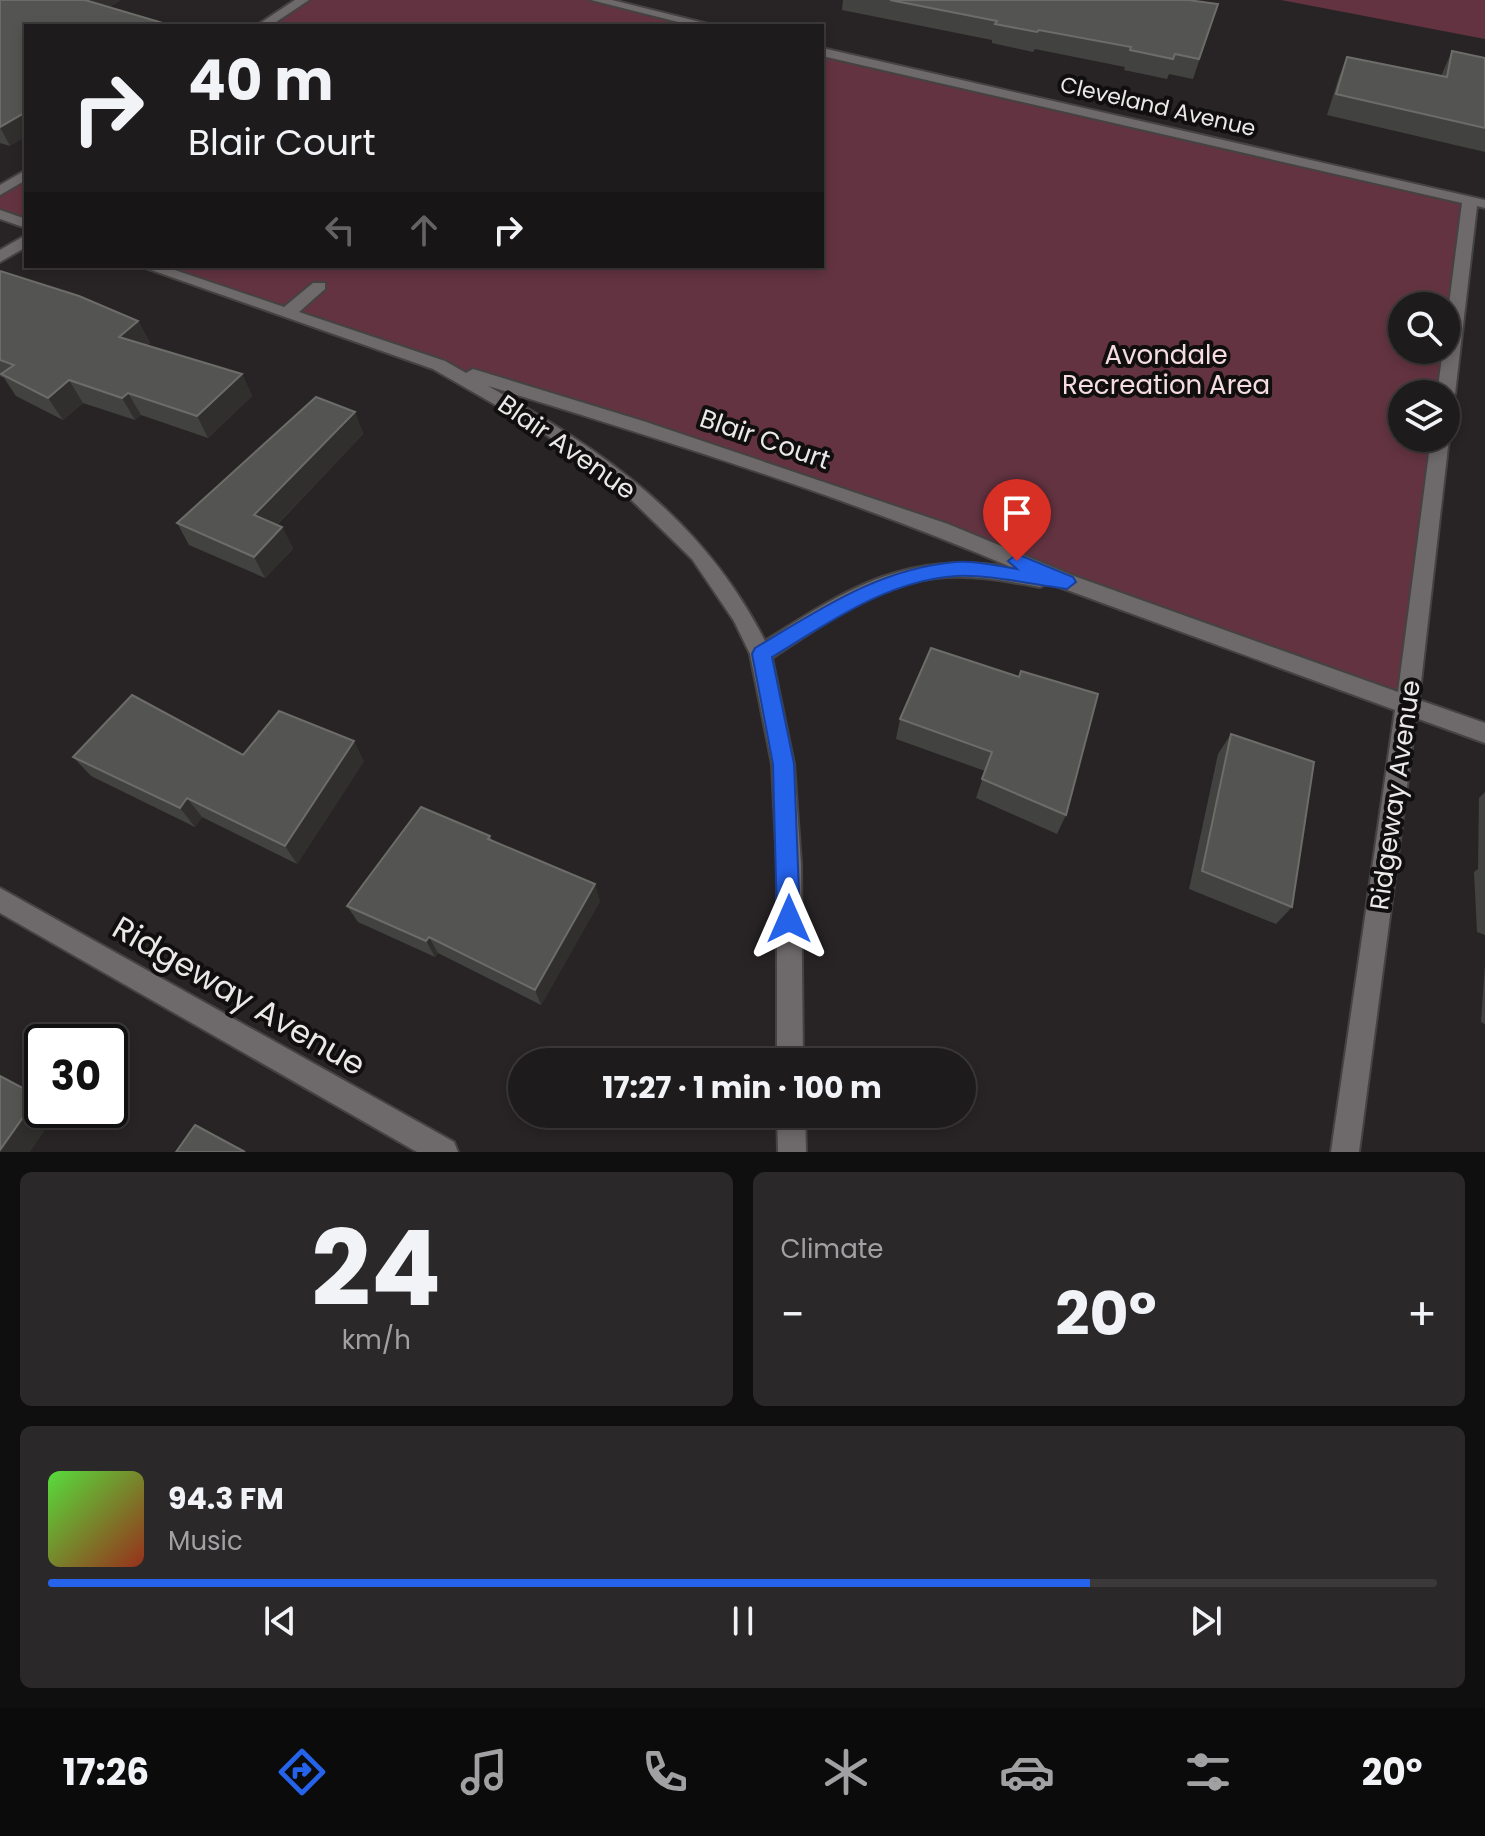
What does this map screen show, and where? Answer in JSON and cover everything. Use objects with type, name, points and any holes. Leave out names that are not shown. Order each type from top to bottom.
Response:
[{"type":"street","points":[[265,24],[303,0]]},
{"type":"street","points":[[597,0],[701,24]]},
{"type":"street","name":"Cleveland Avenue","points":[[824,52],[1477,202]]},
{"type":"street","points":[[0,191],[24,175]]},
{"type":"street","points":[[1448,380],[1477,202]]},
{"type":"street","points":[[0,214],[24,223]]},
{"type":"street","points":[[0,257],[24,241]]},
{"type":"street","name":"Blair Avenue","points":[[154,268],[439,365],[547,427],[621,478],[699,554],[742,616],[761,654],[783,764],[789,864],[790,1048]]},
{"type":"street","points":[[287,313],[319,286]]},
{"type":"street","name":"Blair Court","points":[[439,365],[637,425],[941,529],[1067,582],[1485,733]]},
{"type":"street","name":"Ridgeway Avenue","points":[[1345,1152],[1407,706],[1438,452]]},
{"type":"street","name":"Blair Court","points":[[761,654],[853,599],[900,578],[959,568],[1067,582]]},
{"type":"street","name":"Ridgeway Avenue","points":[[0,900],[444,1152]]},
{"type":"street","points":[[791,1128],[792,1152]]},
{"type":"green space","points":[[303,0],[597,0],[701,24],[265,24]]},
{"type":"green space","points":[[1281,0],[1485,0],[1485,39]]},
{"type":"green space","name":"Avondale Recreation Area","points":[[824,52],[1470,200],[1459,292],[1388,292],[1388,364],[1450,364],[1448,380],[1388,380],[1388,452],[1438,452],[1407,706],[941,529],[154,268],[824,268]]},
{"type":"green space","points":[[24,175],[24,223],[0,214],[0,191]]},
{"type":"building","points":[[0,0],[85,0],[163,23],[24,24],[24,113],[0,127]]},
{"type":"building","points":[[890,0],[1188,0],[1218,4],[1199,59],[1175,54],[1173,59],[1130,50],[1131,47],[995,24],[997,21]]},
{"type":"building","points":[[1452,51],[1485,58],[1485,128],[1336,94],[1347,57],[1447,77]]},
{"type":"building","points":[[0,271],[79,296],[138,321],[119,337],[242,374],[197,416],[128,393],[122,398],[69,380],[48,398],[1,374],[14,365],[0,360]]},
{"type":"building","points":[[316,397],[355,412],[254,515],[282,527],[254,557],[177,523]]},
{"type":"building","points":[[931,648],[1019,677],[1021,671],[1098,694],[1066,815],[982,779],[992,752],[900,719]]},
{"type":"building","points":[[132,695],[243,755],[279,711],[354,741],[285,846],[187,798],[180,808],[73,757]]},
{"type":"building","points":[[1231,734],[1314,762],[1292,907],[1202,871]]},
{"type":"building","points":[[421,807],[595,884],[535,990],[429,937],[426,941],[347,906]]},
{"type":"building","points":[[0,1076],[24,1089],[24,1116],[0,1150]]},
{"type":"building","points":[[195,1125],[245,1152],[176,1152]]},
{"type":"route","points":[[789,919],[783,764],[761,654],[853,599],[900,578],[959,568],[1067,582],[1017,561]]}]
